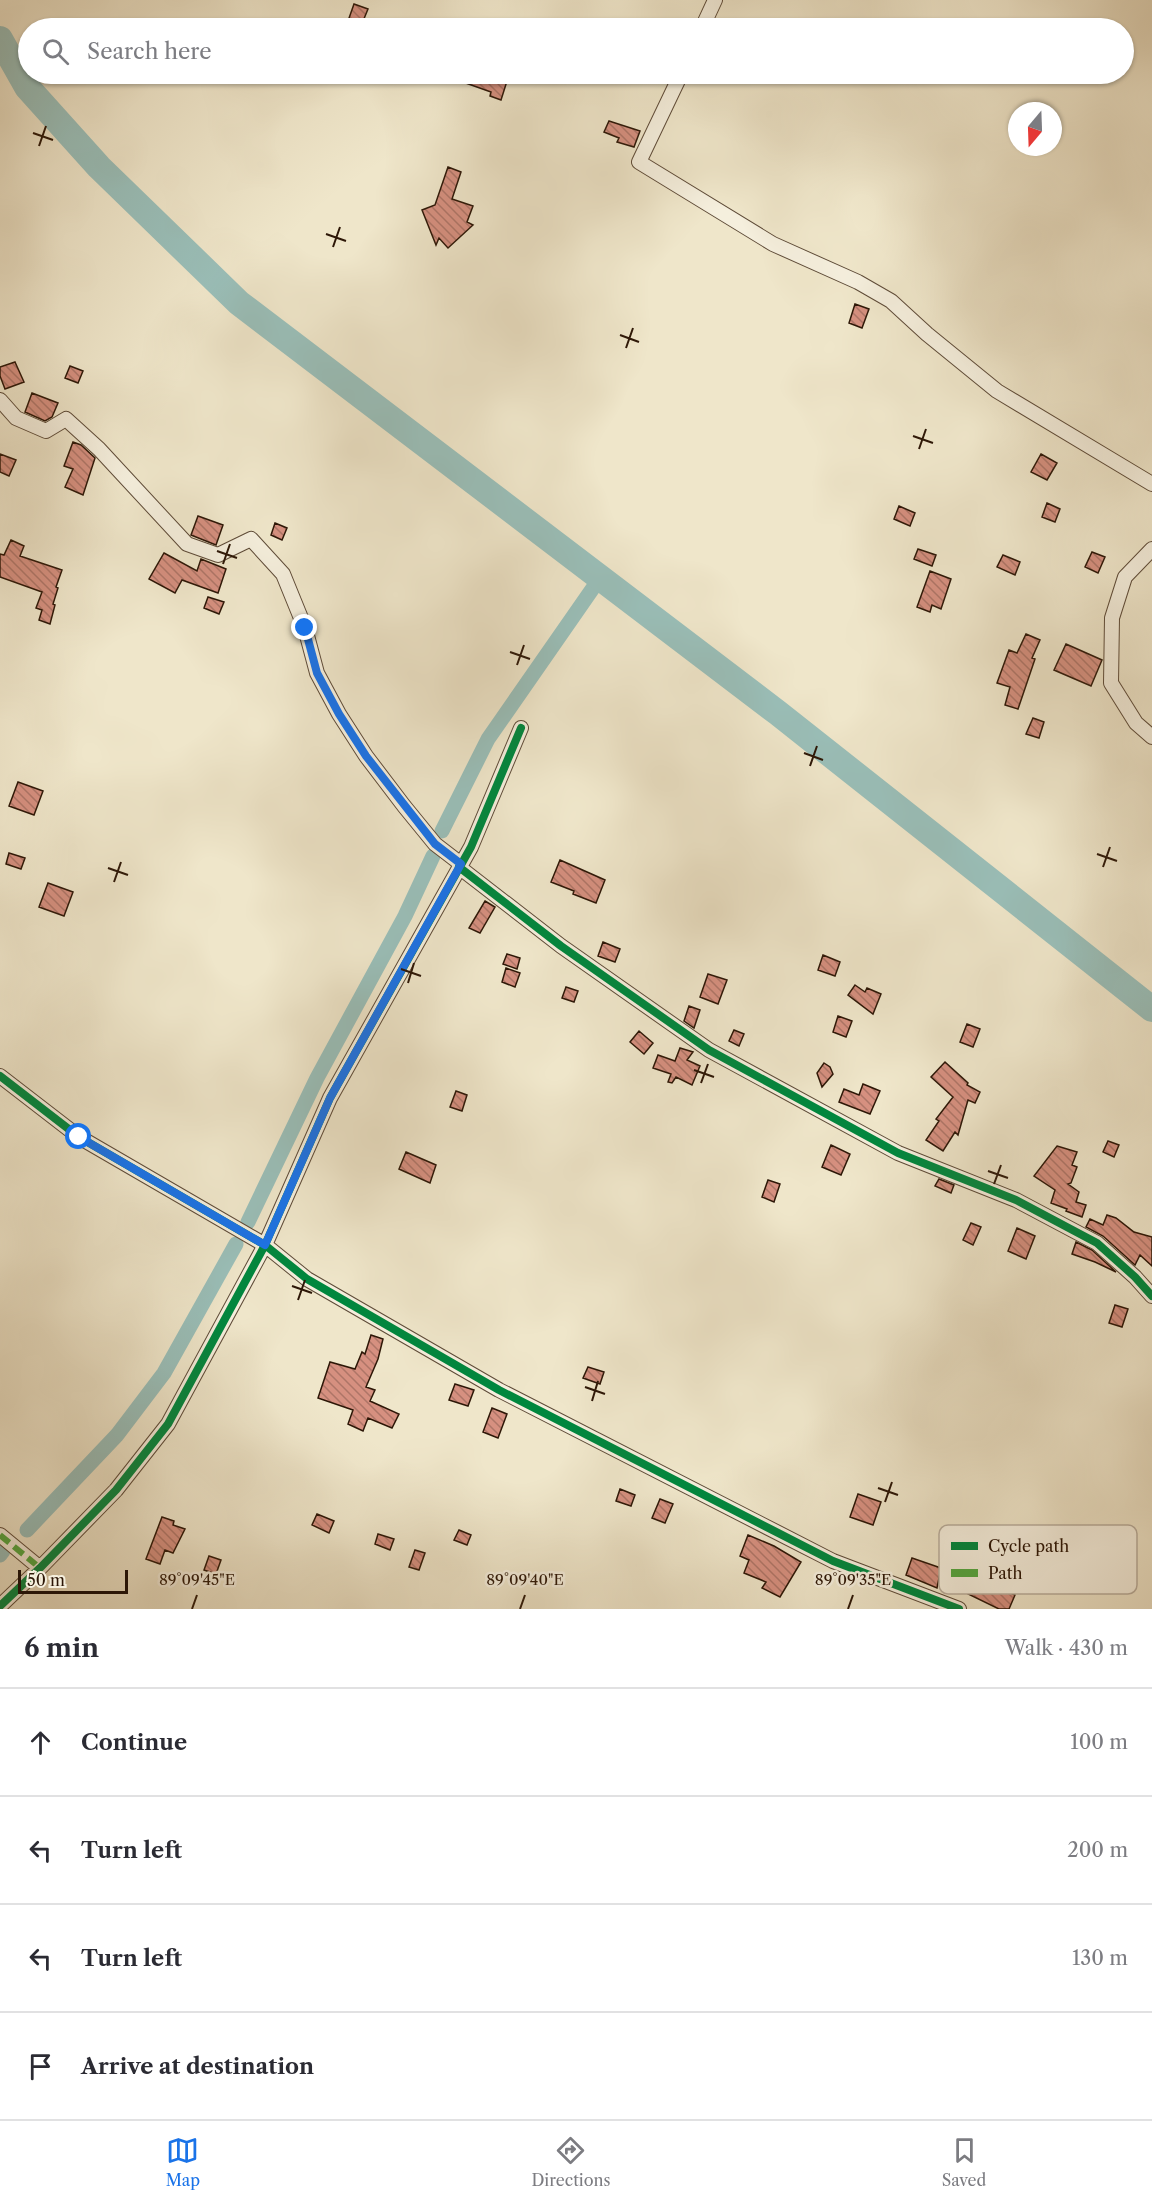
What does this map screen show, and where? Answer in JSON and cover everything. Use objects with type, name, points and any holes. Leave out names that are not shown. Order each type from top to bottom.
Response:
[{"type":"street","points":[[707,18],[715,0]]},
{"type":"street","points":[[676,84],[639,162],[772,244],[858,282],[891,301],[927,334],[997,391],[1152,484]]},
{"type":"street","points":[[0,400],[16,418],[46,431],[66,419],[99,449],[188,544],[218,555],[251,538],[283,574],[305,628],[317,673],[366,756],[435,844],[561,946],[709,1050],[898,1153],[1016,1200],[1097,1243],[1135,1277],[1152,1296]]},
{"type":"street","points":[[1152,549],[1125,578],[1112,618],[1111,683],[1136,723],[1152,737]]},
{"type":"street","points":[[0,1606],[116,1490],[168,1424],[265,1245],[330,1098],[471,847],[521,728]]},
{"type":"street","points":[[0,1076],[79,1137],[265,1245],[307,1279],[499,1390],[833,1561],[959,1609]]},
{"type":"street","points":[[0,1535],[40,1568]]},
{"type":"building","points":[[354,4],[368,9],[364,18],[349,18]]},
{"type":"building","points":[[468,84],[506,84],[501,100],[490,96],[491,92]]},
{"type":"building","points":[[609,121],[640,131],[634,147],[617,142],[619,138],[604,132]]},
{"type":"building","points":[[448,167],[461,172],[452,199],[473,206],[467,222],[473,225],[448,248],[439,238],[436,245],[422,210],[435,205]]},
{"type":"building","points":[[855,304],[869,309],[862,328],[849,323]]},
{"type":"building","points":[[15,362],[24,382],[5,389],[0,376],[0,367]]},
{"type":"building","points":[[70,366],[83,371],[78,383],[65,378]]},
{"type":"building","points":[[32,393],[58,403],[52,417],[45,421],[25,412]]},
{"type":"building","points":[[73,442],[81,445],[95,458],[83,495],[65,487],[73,469],[64,466]]},
{"type":"building","points":[[0,454],[16,460],[9,476],[0,472]]},
{"type":"building","points":[[1041,454],[1057,463],[1047,480],[1031,472]]},
{"type":"building","points":[[1047,503],[1060,509],[1055,522],[1042,517]]},
{"type":"building","points":[[899,506],[915,513],[910,526],[894,519]]},
{"type":"building","points":[[198,516],[223,525],[216,545],[191,535]]},
{"type":"building","points":[[275,523],[287,528],[282,540],[271,535]]},
{"type":"building","points":[[11,540],[24,546],[20,556],[62,570],[56,587],[58,588],[50,624],[39,620],[42,610],[36,608],[42,592],[0,577],[0,554],[4,555]]},
{"type":"building","points":[[918,549],[936,555],[932,566],[914,559]]},
{"type":"building","points":[[1092,552],[1105,557],[1098,573],[1085,567]]},
{"type":"building","points":[[164,553],[197,571],[201,559],[226,569],[218,593],[182,580],[175,593],[149,579]]},
{"type":"building","points":[[1003,555],[1020,562],[1015,575],[997,567]]},
{"type":"building","points":[[930,571],[951,579],[941,609],[932,605],[930,612],[917,607]]},
{"type":"building","points":[[208,597],[224,602],[219,614],[204,608]]},
{"type":"building","points":[[1026,634],[1040,640],[1032,658],[1035,659],[1018,709],[1005,705],[1010,687],[997,683],[1009,650],[1017,653]]},
{"type":"building","points":[[1066,644],[1102,660],[1091,686],[1054,670]]},
{"type":"building","points":[[1033,718],[1044,722],[1039,738],[1026,734]]},
{"type":"building","points":[[18,782],[43,791],[34,815],[9,806]]},
{"type":"building","points":[[9,853],[25,858],[21,869],[6,864]]},
{"type":"building","points":[[560,860],[605,880],[596,903],[551,882]]},
{"type":"building","points":[[48,883],[73,892],[64,916],[39,907]]},
{"type":"building","points":[[485,901],[495,907],[480,933],[469,928]]},
{"type":"building","points":[[603,942],[620,949],[615,962],[598,956]]},
{"type":"building","points":[[507,954],[520,958],[517,969],[503,964]]},
{"type":"building","points":[[823,955],[840,962],[835,976],[818,970]]},
{"type":"building","points":[[506,968],[520,973],[515,987],[502,982]]},
{"type":"building","points":[[708,974],[727,980],[718,1004],[700,997]]},
{"type":"building","points":[[855,985],[865,992],[867,988],[881,994],[873,1014],[848,995]]},
{"type":"building","points":[[566,987],[578,991],[574,1002],[562,998]]},
{"type":"building","points":[[689,1006],[700,1010],[694,1028],[684,1021]]},
{"type":"building","points":[[838,1016],[852,1021],[846,1037],[833,1032]]},
{"type":"building","points":[[967,1024],[980,1029],[973,1047],[960,1042]]},
{"type":"building","points":[[734,1030],[744,1034],[739,1046],[729,1041]]},
{"type":"building","points":[[639,1031],[653,1043],[644,1054],[630,1042]]},
{"type":"building","points":[[680,1048],[693,1052],[687,1060],[700,1066],[692,1085],[676,1077],[672,1083],[668,1082],[671,1074],[653,1068],[658,1055],[675,1061]]},
{"type":"building","points":[[945,1062],[968,1083],[967,1085],[980,1092],[975,1103],[968,1100],[958,1135],[955,1132],[943,1151],[926,1140],[939,1121],[936,1119],[953,1097],[931,1077]]},
{"type":"building","points":[[824,1063],[830,1067],[833,1074],[822,1087],[817,1073]]},
{"type":"building","points":[[863,1084],[880,1091],[870,1114],[839,1102],[844,1089],[859,1095]]},
{"type":"building","points":[[456,1091],[467,1095],[462,1111],[450,1107]]},
{"type":"building","points":[[1108,1141],[1119,1145],[1114,1157],[1103,1152]]},
{"type":"building","points":[[831,1145],[850,1154],[841,1175],[822,1167]]},
{"type":"building","points":[[1057,1146],[1077,1152],[1072,1165],[1077,1167],[1071,1183],[1068,1184],[1079,1192],[1076,1202],[1086,1205],[1082,1217],[1051,1203],[1055,1190],[1034,1176]]},
{"type":"building","points":[[406,1152],[436,1165],[430,1183],[399,1169]]},
{"type":"building","points":[[939,1179],[954,1185],[951,1193],[935,1186]]},
{"type":"building","points":[[768,1180],[780,1184],[774,1202],[762,1197]]},
{"type":"building","points":[[1107,1215],[1116,1218],[1134,1232],[1152,1237],[1152,1266],[1140,1255],[1135,1265],[1103,1236],[1086,1227],[1090,1219],[1103,1225]]},
{"type":"building","points":[[971,1223],[981,1227],[973,1245],[963,1240]]},
{"type":"building","points":[[1017,1228],[1035,1236],[1026,1259],[1008,1251]]},
{"type":"building","points":[[1076,1242],[1092,1250],[1116,1272],[1072,1254]]},
{"type":"building","points":[[1115,1305],[1128,1309],[1122,1327],[1109,1323]]},
{"type":"building","points":[[371,1335],[383,1339],[378,1359],[366,1387],[375,1390],[370,1401],[399,1414],[392,1428],[368,1418],[363,1431],[348,1424],[353,1410],[318,1398],[330,1362],[355,1369],[362,1352],[365,1354]]},
{"type":"building","points":[[588,1367],[604,1372],[600,1384],[583,1378]]},
{"type":"building","points":[[455,1384],[474,1390],[468,1406],[449,1400]]},
{"type":"building","points":[[492,1408],[507,1414],[498,1438],[483,1432]]},
{"type":"building","points":[[620,1489],[635,1495],[631,1506],[616,1501]]},
{"type":"building","points":[[858,1494],[881,1502],[873,1525],[850,1517]]},
{"type":"building","points":[[660,1499],[673,1504],[665,1523],[652,1518]]},
{"type":"building","points":[[317,1514],[334,1521],[329,1533],[312,1525]]},
{"type":"building","points":[[162,1517],[174,1521],[173,1525],[185,1529],[173,1553],[165,1550],[160,1564],[146,1559]]},
{"type":"building","points":[[459,1530],[471,1535],[467,1545],[454,1540]]},
{"type":"building","points":[[378,1534],[394,1539],[390,1550],[375,1544]]},
{"type":"building","points":[[748,1535],[774,1546],[801,1562],[780,1597],[762,1588],[766,1582],[744,1573],[749,1560],[740,1556]]},
{"type":"building","points":[[415,1550],[425,1553],[419,1570],[409,1567]]},
{"type":"building","points":[[209,1556],[221,1560],[216,1574],[204,1570]]},
{"type":"building","points":[[912,1558],[939,1567],[937,1588],[906,1575]]},
{"type":"building","points":[[968,1594],[1015,1595],[1009,1609],[999,1609]]},
{"type":"waterway","points":[[0,39],[18,71]]},
{"type":"waterway","points":[[25,84],[99,167],[239,303],[778,713],[1152,1009]]},
{"type":"waterway","points":[[442,831],[488,739],[600,578]]},
{"type":"waterway","points":[[248,1222],[317,1078],[405,916],[433,856]]},
{"type":"waterway","points":[[27,1530],[117,1435],[164,1373],[236,1244]]},
{"type":"waterway","points":[[0,1555],[3,1551]]},
{"type":"marked path","points":[[305,628],[317,673],[339,714],[366,756],[435,844],[461,864]]},
{"type":"marked path","points":[[0,1535],[40,1568]]},
{"type":"cycle path","points":[[0,1606],[116,1490],[168,1424],[265,1245],[330,1098],[471,847],[521,728]]},
{"type":"cycle path","points":[[459,867],[561,946],[709,1050],[898,1153],[1016,1200],[1097,1243],[1135,1277],[1152,1296]]},
{"type":"cycle path","points":[[0,1076],[79,1137],[265,1245],[307,1279],[499,1390],[833,1561],[959,1609]]},
{"type":"route","points":[[79,1137],[265,1245],[330,1098],[461,864],[435,844],[366,756],[339,714],[317,673],[305,628]]}]
